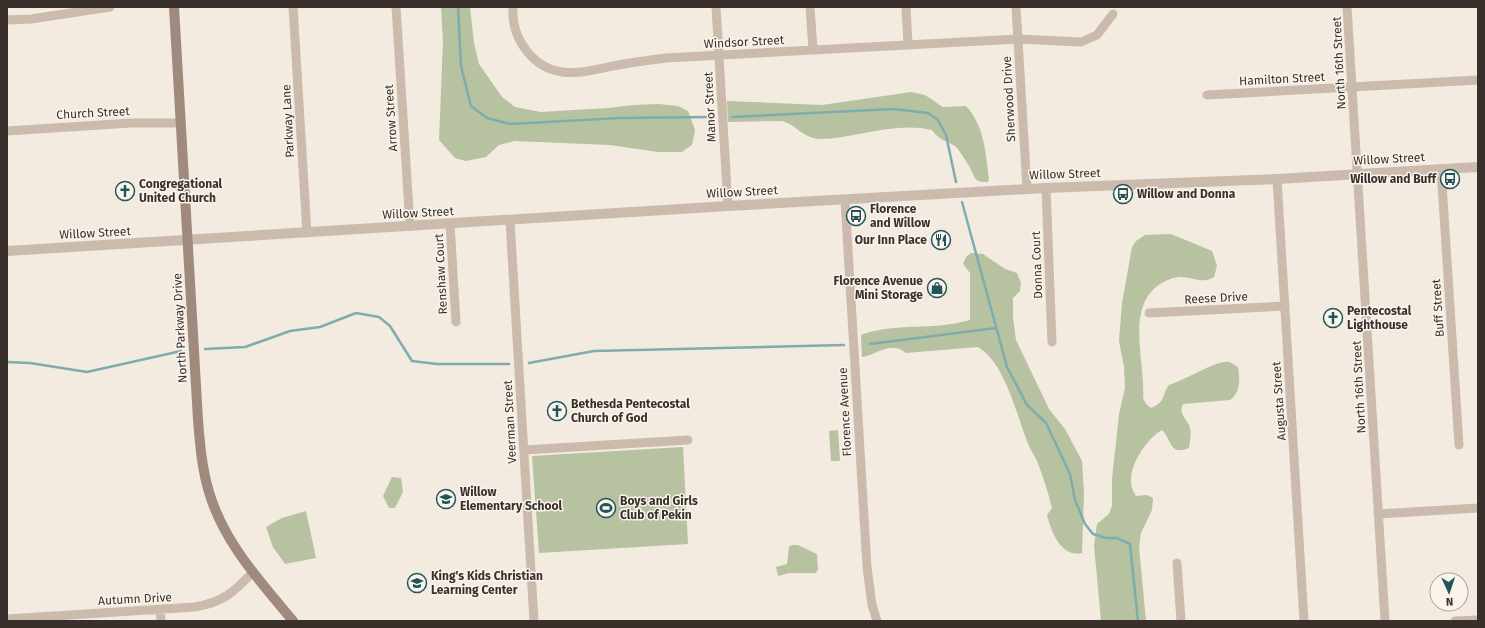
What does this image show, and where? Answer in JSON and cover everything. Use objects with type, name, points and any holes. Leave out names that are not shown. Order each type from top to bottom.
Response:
[{"type":"main road","name":"North Parkway Drive","points":[[174,7],[198,420],[204,474],[220,521],[232,545],[252,573],[293,621]]},
{"type":"street","points":[[7,20],[31,19],[110,7]]},
{"type":"street","name":"Parkway Lane","points":[[293,7],[306,233]]},
{"type":"street","name":"Arrow Street","points":[[396,7],[410,226]]},
{"type":"street","name":"Windsor Street","points":[[513,7],[515,28],[522,45],[535,60],[560,72],[579,73],[647,60],[908,44],[1018,39],[1047,39],[1075,42],[1085,41],[1097,35],[1113,14]]},
{"type":"street","name":"Manor Street","points":[[716,7],[728,206]]},
{"type":"street","points":[[810,7],[813,50]]},
{"type":"street","points":[[906,7],[908,44]]},
{"type":"street","name":"Sherwood Drive","points":[[1016,7],[1027,189]]},
{"type":"street","name":"North 16th Street","points":[[1348,7],[1385,621]]},
{"type":"street","name":"Hamilton Street","points":[[1207,95],[1478,80]]},
{"type":"street","name":"Church Street","points":[[7,131],[131,123],[181,123]]},
{"type":"street","name":"Willow Street","points":[[7,251],[510,221],[728,206],[1046,188],[1278,179],[1478,167]]},
{"type":"street","name":"Buff Street","points":[[1441,169],[1460,445]]},
{"type":"street","name":"Augusta Street","points":[[1278,179],[1304,621]]},
{"type":"street","name":"Donna Court","points":[[1046,188],[1052,342]]},
{"type":"street","name":"Florence Avenue","points":[[845,200],[866,567],[872,605],[877,621]]},
{"type":"street","name":"Veerman Street","points":[[510,221],[534,621]]},
{"type":"street","name":"Renshaw Court","points":[[450,224],[456,322]]},
{"type":"street","name":"Reese Drive","points":[[1149,313],[1285,306]]},
{"type":"street","points":[[524,450],[688,440]]},
{"type":"street","points":[[1378,514],[1478,508]]},
{"type":"street","points":[[1177,563],[1181,621]]},
{"type":"street","name":"Autumn Drive","points":[[7,619],[195,607],[216,602],[229,595],[252,573]]},
{"type":"street","points":[[160,610],[161,621]]},
{"type":"street","points":[[1455,621],[1478,620]]},
{"type":"green space","points":[[441,7],[470,7],[474,43],[479,64],[502,97],[515,107],[541,112],[634,105],[659,104],[678,106],[688,111],[695,130],[692,145],[682,152],[658,152],[610,145],[515,141],[499,145],[486,157],[466,161],[455,158],[439,140],[443,41]]},
{"type":"green space","points":[[911,92],[925,95],[943,107],[966,106],[977,122],[983,140],[988,169],[988,182],[977,180],[957,148],[939,137],[932,130],[904,127],[820,139],[809,137],[782,121],[728,122],[727,101],[822,105]]},
{"type":"green space","points":[[1171,234],[1212,251],[1217,266],[1214,277],[1212,278],[1207,280],[1186,277],[1176,277],[1170,279],[1155,288],[1146,300],[1141,315],[1139,331],[1143,398],[1146,404],[1151,408],[1156,406],[1161,401],[1169,385],[1208,367],[1223,362],[1232,363],[1238,367],[1239,385],[1234,397],[1230,400],[1183,404],[1182,413],[1189,425],[1190,430],[1189,448],[1183,450],[1175,449],[1162,430],[1148,442],[1141,451],[1136,460],[1131,479],[1132,488],[1136,496],[1147,495],[1153,498],[1152,510],[1141,533],[1139,547],[1146,621],[1101,621],[1094,545],[1097,524],[1109,514],[1112,506],[1112,479],[1119,414],[1125,388],[1124,367],[1119,341],[1122,303],[1132,247],[1136,241],[1145,235]]},
{"type":"green space","points":[[971,253],[983,254],[1005,269],[1017,273],[1021,283],[1020,291],[1013,298],[1013,318],[1016,340],[1049,409],[1065,429],[1082,461],[1084,493],[1082,553],[1068,551],[1058,542],[1054,535],[1047,515],[1052,508],[1036,458],[1028,444],[1014,403],[1002,376],[996,364],[987,354],[978,347],[906,353],[900,349],[889,348],[862,357],[861,335],[874,331],[901,327],[943,325],[970,320],[970,273],[963,264],[966,257]]},
{"type":"green space","points":[[838,430],[840,461],[831,461],[829,431]]},
{"type":"green space","points":[[683,447],[688,544],[539,553],[532,456]]},
{"type":"green space","points":[[392,477],[401,478],[403,492],[395,508],[389,508],[383,496]]},
{"type":"green space","points":[[306,511],[316,558],[285,564],[273,547],[266,527],[282,518]]},
{"type":"green space","points":[[792,545],[798,545],[817,554],[818,569],[816,573],[789,573],[778,576],[776,567],[787,564],[789,547]]},
{"type":"waterway","points":[[458,7],[461,66],[471,106],[487,118],[510,124],[620,118],[712,117]]},
{"type":"waterway","points":[[732,117],[894,109],[928,113],[938,120],[946,135],[956,182]]},
{"type":"waterway","points":[[962,202],[1007,367],[1027,405],[1046,423],[1070,474],[1075,500],[1085,524],[1093,534],[1106,538],[1117,538],[1130,544],[1138,621]]},
{"type":"waterway","points":[[205,349],[245,347],[290,331],[320,327],[356,313],[379,317],[390,326],[412,361],[437,364],[509,364]]},
{"type":"waterway","points":[[870,344],[996,328]]},
{"type":"waterway","points":[[529,363],[594,351],[844,345]]},
{"type":"waterway","points":[[7,362],[30,363],[87,372],[181,351]]},
{"type":"place","name":"Willow and Buff","points":[[1450,179]]},
{"type":"place","name":"Congregational United Church","points":[[125,191]]},
{"type":"place","name":"Willow and Donna","points":[[1123,194]]},
{"type":"place","name":"Florence and Willow","points":[[856,216]]},
{"type":"place","name":"Our Inn Place","points":[[941,240]]},
{"type":"place","name":"Florence Avenue Mini Storage","points":[[937,288]]},
{"type":"place","name":"Pentecostal Lighthouse","points":[[1333,318]]},
{"type":"place","name":"Bethesda Pentecostal Church of God","points":[[557,411]]},
{"type":"place","name":"Willow Elementary School","points":[[446,499]]},
{"type":"place","name":"Boys and Girls Club of Pekin","points":[[606,508]]},
{"type":"place","name":"King's Kids Christian Learning Center","points":[[417,583]]}]
